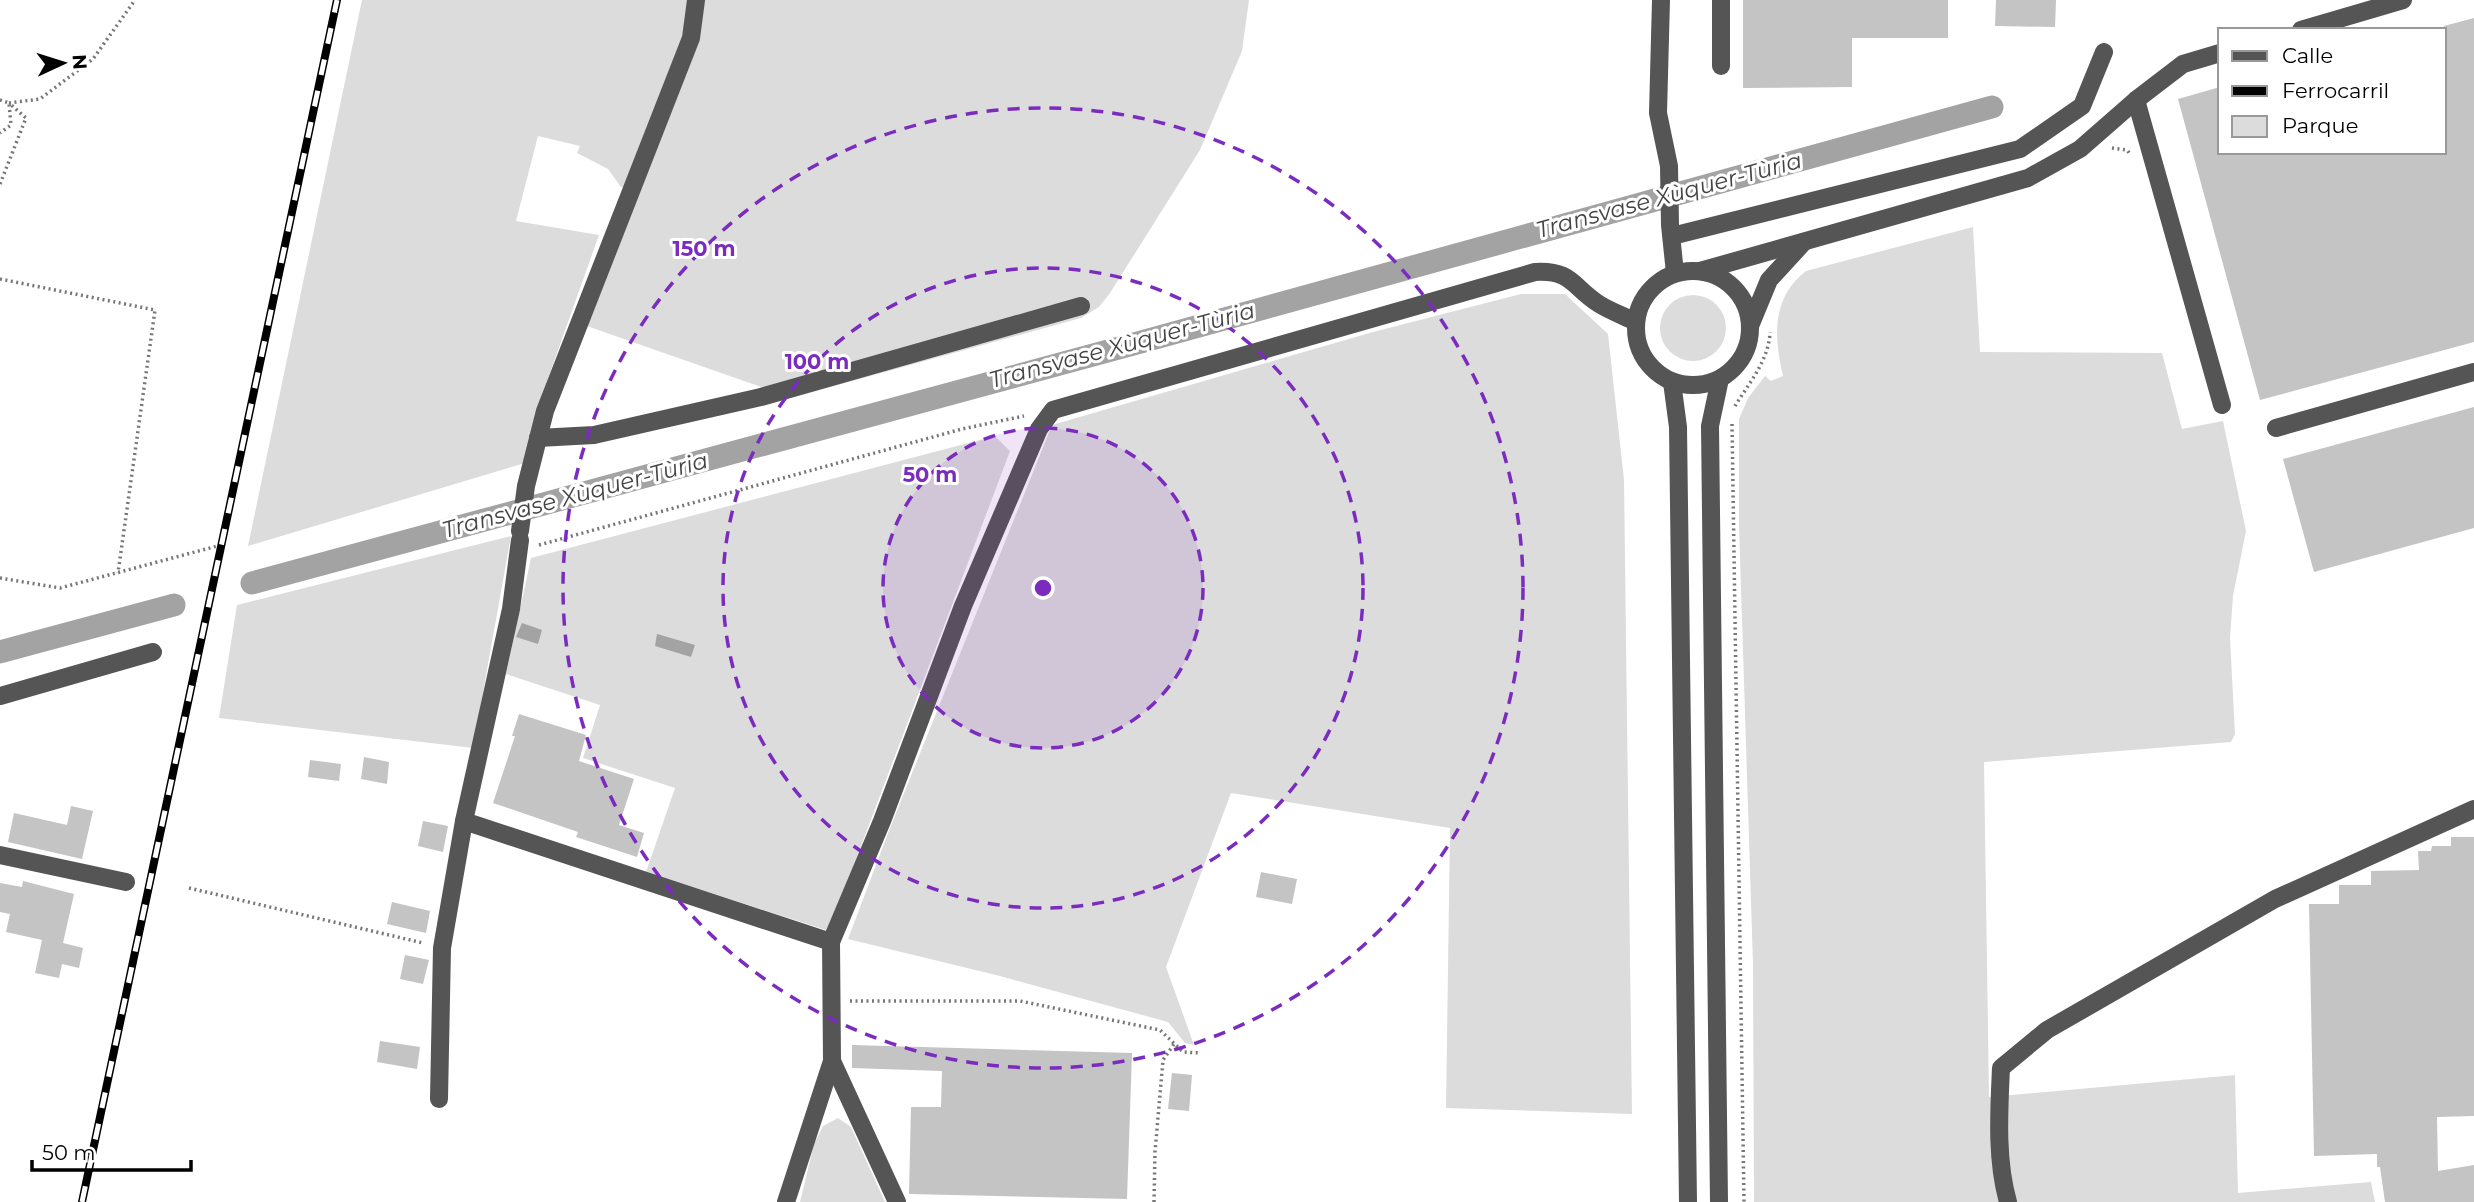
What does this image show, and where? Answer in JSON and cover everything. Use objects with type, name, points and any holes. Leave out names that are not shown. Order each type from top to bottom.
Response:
[{"type":"street","points":[[439,1099],[442,948],[464,821],[511,609],[526,486],[545,411],[691,38],[696,0]]},
{"type":"street","points":[[1661,0],[1658,113],[1669,166],[1675,273]]},
{"type":"street","points":[[1721,0],[1721,66]]},
{"type":"street","points":[[2308,28],[2403,0]]},
{"type":"street","points":[[1671,231],[2020,149],[2082,107],[2104,52]]},
{"type":"street","points":[[1803,243],[1769,280],[1750,326],[1748,342],[1742,356],[1720,379],[1688,385],[1672,382],[1656,372],[1644,358],[1637,341],[1636,322],[1640,306],[1648,292],[1660,280],[1675,273],[1700,271],[2028,178],[2080,149],[2136,100],[2183,64],[2218,54]]},
{"type":"street","points":[[2136,100],[2222,405]]},
{"type":"street","points":[[786,1202],[832,1061],[831,942],[883,821],[969,593],[1039,429],[1053,410],[1535,272],[1555,271],[1575,283],[1599,304],[1636,322]]},
{"type":"street","points":[[1700,271],[1722,279],[1740,295],[1750,326]]},
{"type":"street","points":[[538,438],[594,435],[761,397],[1081,306]]},
{"type":"street","points":[[2276,428],[2474,372]]},
{"type":"street","points":[[1719,1202],[1710,426],[1720,379]]},
{"type":"street","points":[[1672,382],[1678,427],[1688,1202]]},
{"type":"street","points":[[0,696],[153,652]]},
{"type":"street","points":[[2008,1202],[2003,1182],[2001,1068],[2047,1030],[2275,899],[2474,809]]},
{"type":"street","points":[[464,821],[831,942]]},
{"type":"street","points":[[0,855],[126,882]]},
{"type":"street","points":[[832,1061],[897,1202]]},
{"type":"path","points":[[9,103],[40,99],[93,59],[135,0]]},
{"type":"path","points":[[0,100],[9,103],[26,118],[0,184]]},
{"type":"path","points":[[0,133],[11,125],[9,103]]},
{"type":"path","points":[[2108,148],[2127,150],[2132,157]]},
{"type":"path","points":[[0,279],[155,310],[118,573]]},
{"type":"path","points":[[1744,1202],[1732,412],[1763,360],[1770,329]]},
{"type":"path","points":[[538,545],[962,429],[1053,410]]},
{"type":"path","points":[[0,578],[60,588],[221,545]]},
{"type":"path","points":[[189,888],[442,948]]},
{"type":"path","points":[[832,1001],[1020,1000],[1160,1030],[1183,1052],[1200,1053]]},
{"type":"path","points":[[1154,1202],[1155,1152],[1163,1060],[1174,1044]]},
{"type":"green space","points":[[362,0],[1249,0],[1242,51],[1200,150],[1099,307],[1081,318],[787,399],[767,389],[584,325],[634,191],[621,187],[608,169],[577,153],[580,146],[538,136],[516,221],[599,235],[541,398],[525,463],[248,546]]},
{"type":"green space","points":[[1973,227],[1980,352],[2162,353],[2182,429],[2223,421],[2246,531],[2233,596],[2230,638],[2235,734],[2231,742],[1984,762],[1989,1097],[2235,1075],[2238,1193],[2371,1182],[2375,1202],[1754,1202],[1753,964],[1739,525],[1739,419],[1748,398],[1765,376],[1771,381],[1783,376],[1778,347],[1778,319],[1786,293],[1806,271]]},
{"type":"green space","points":[[1521,294],[1565,294],[1608,334],[1624,480],[1632,1114],[1446,1108],[1450,828],[1231,793],[1166,967],[1194,1045],[1185,1043],[1168,1022],[1000,976],[848,939],[1052,425],[1373,332]]},
{"type":"green space","points":[[1693,295],[1706,298],[1716,305],[1723,315],[1726,328],[1723,341],[1716,351],[1706,358],[1693,361],[1680,358],[1670,351],[1663,341],[1660,328],[1663,315],[1670,305],[1680,298]]},
{"type":"green space","points":[[995,436],[1010,451],[829,931],[646,872],[675,788],[583,758],[600,705],[506,674],[531,558]]},
{"type":"green space","points":[[511,536],[473,748],[219,718],[237,605]]},
{"type":"green space","points":[[838,1118],[851,1127],[885,1202],[800,1202],[814,1144],[823,1126]]},
{"type":"shaded area","points":[[522,623],[542,630],[538,644],[516,637]]},
{"type":"shaded area","points":[[657,634],[695,645],[691,657],[655,646]]},
{"type":"building","points":[[1743,0],[1948,0],[1948,38],[1852,38],[1852,87],[1743,88]]},
{"type":"building","points":[[1996,0],[2056,0],[2055,27],[1995,26]]},
{"type":"building","points":[[2474,18],[2474,342],[2260,400],[2178,99],[2218,88],[2218,154],[2446,154],[2444,26]]},
{"type":"building","points":[[2474,407],[2474,528],[2314,572],[2283,459]]},
{"type":"building","points":[[519,714],[586,735],[579,761],[634,779],[619,825],[644,833],[637,857],[576,837],[578,832],[493,803],[515,736],[512,736]]},
{"type":"building","points":[[364,757],[389,762],[387,784],[361,779]]},
{"type":"building","points":[[310,760],[341,764],[339,781],[308,777]]},
{"type":"building","points":[[71,806],[93,811],[82,859],[8,842],[14,813],[67,825]]},
{"type":"building","points":[[423,821],[448,826],[443,852],[418,846]]},
{"type":"building","points":[[2451,837],[2474,837],[2474,1116],[2437,1117],[2438,1171],[2474,1165],[2474,1202],[2385,1202],[2380,1167],[2377,1167],[2377,1154],[2314,1156],[2309,904],[2339,904],[2339,885],[2371,885],[2371,871],[2419,870],[2418,851],[2431,851],[2432,846],[2451,846]]},
{"type":"building","points":[[1261,872],[1297,879],[1292,904],[1256,897]]},
{"type":"building","points":[[23,881],[74,894],[63,943],[83,948],[79,968],[62,964],[59,978],[35,973],[42,940],[6,932],[10,914],[0,912],[0,883],[22,887]]},
{"type":"building","points":[[392,902],[430,911],[426,933],[387,924]]},
{"type":"building","points":[[405,955],[429,960],[423,984],[400,979]]},
{"type":"building","points":[[380,1041],[420,1047],[417,1069],[377,1062]]},
{"type":"building","points":[[852,1045],[1132,1053],[1127,1199],[909,1194],[911,1107],[941,1107],[942,1071],[852,1068]]},
{"type":"building","points":[[1172,1073],[1192,1075],[1189,1111],[1168,1109]]},
{"type":"waterway","name":"Transvase Xùquer-Tùria","points":[[252,583],[1141,342],[1992,107]]},
{"type":"waterway","name":"Transvase Xùquer-Tùria","points":[[0,652],[174,605]]},
{"type":"railway","points":[[82,1202],[337,0]]}]
